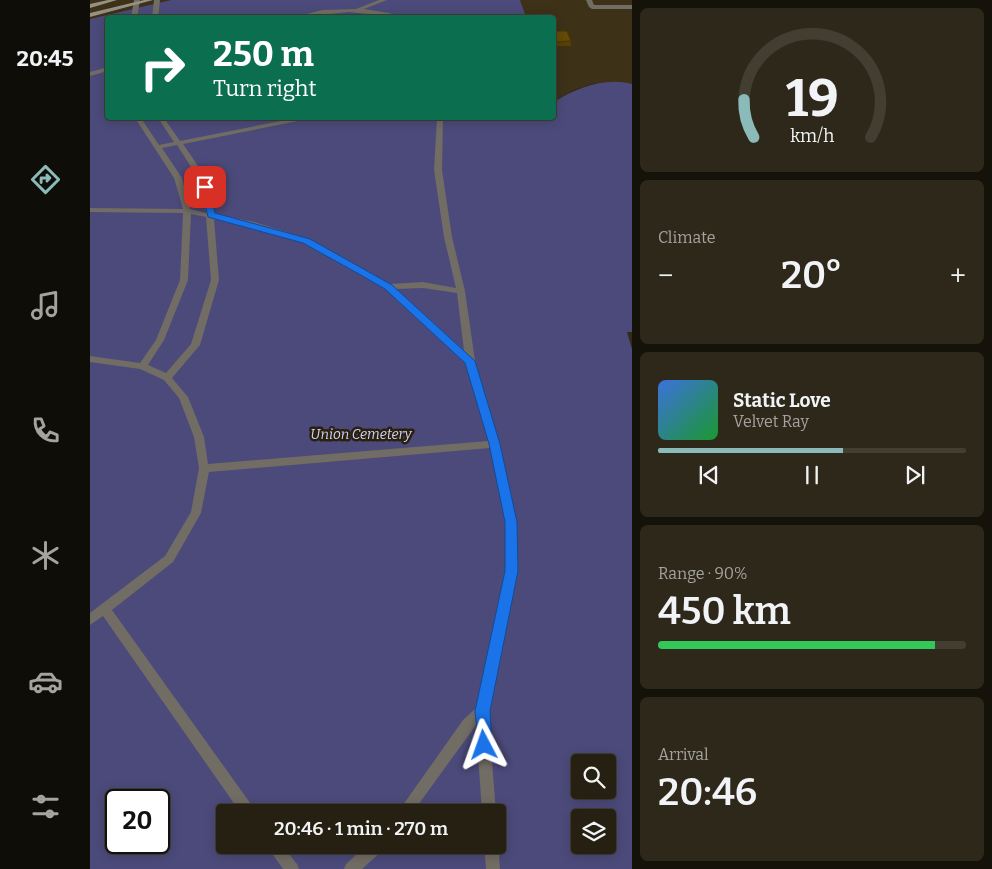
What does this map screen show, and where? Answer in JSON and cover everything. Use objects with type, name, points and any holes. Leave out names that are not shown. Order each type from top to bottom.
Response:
[{"type":"main road","points":[[90,6],[114,0]]},
{"type":"main road","points":[[90,15],[150,0]]},
{"type":"lane","points":[[155,15],[157,0]]},
{"type":"lane","points":[[355,10],[384,0]]},
{"type":"lane","points":[[589,0],[592,6],[632,7]]},
{"type":"lane","points":[[134,15],[136,2]]},
{"type":"lane","points":[[307,15],[329,10],[384,12],[394,15]]},
{"type":"lane","points":[[90,74],[105,70]]},
{"type":"lane","points":[[139,120],[178,178],[187,211],[184,280],[160,340],[142,366]]},
{"type":"lane","points":[[162,120],[200,174],[209,200],[215,280],[195,345],[167,378]]},
{"type":"lane","points":[[158,147],[292,120]]},
{"type":"lane","points":[[440,120],[438,170],[448,237],[461,291],[470,361],[494,444],[511,522],[512,571],[482,711],[488,804]]},
{"type":"lane","points":[[90,210],[187,211],[211,215],[306,241],[389,287],[470,361]]},
{"type":"lane","points":[[389,287],[423,285],[461,291]]},
{"type":"lane","points":[[90,359],[142,366],[167,378],[183,397],[199,437],[204,468],[196,513],[169,559],[90,620]]},
{"type":"lane","points":[[204,468],[494,444]]},
{"type":"lane","points":[[106,609],[242,804]]},
{"type":"lane","points":[[411,804],[468,724],[482,711]]},
{"type":"lane","points":[[280,854],[292,869]]},
{"type":"lane","points":[[351,869],[368,854]]},
{"type":"lane","points":[[492,854],[493,869]]},
{"type":"shaded area","points":[[90,0],[171,0],[105,15],[90,19]]},
{"type":"shaded area","points":[[520,0],[632,0],[632,84],[595,83],[573,90],[556,101],[556,15],[525,15]]},
{"type":"green space","name":"Union Cemetery","points":[[171,0],[520,0],[525,15],[107,15]]},
{"type":"green space","name":"Union Cemetery","points":[[105,15],[105,120],[556,120],[556,101],[572,92],[601,83],[622,82],[632,84],[632,332],[627,332],[632,349],[632,869],[90,869],[90,19]]},
{"type":"building","points":[[556,31],[567,31],[571,41],[556,42]]},
{"type":"route","points":[[205,187],[211,215],[251,224],[306,241],[389,287],[470,361],[494,444],[511,522],[512,571],[482,711],[484,745]]}]
